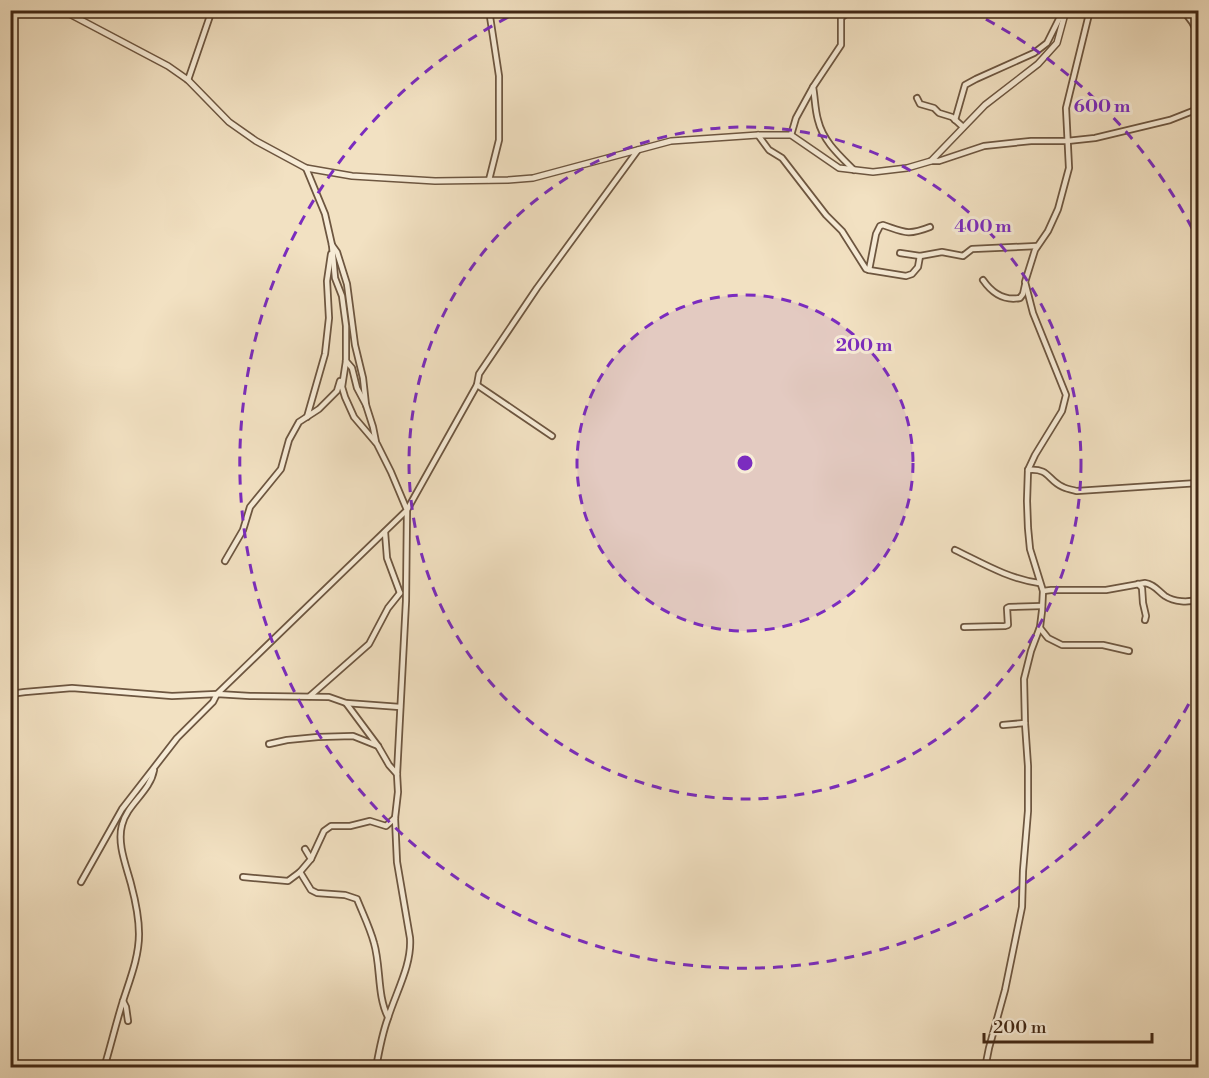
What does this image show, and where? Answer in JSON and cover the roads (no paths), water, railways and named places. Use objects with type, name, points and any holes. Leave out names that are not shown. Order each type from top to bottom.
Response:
[{"type":"street","points":[[62,10],[168,66],[188,80],[229,122],[256,141],[306,168],[352,176],[435,180],[532,178],[671,141],[758,135],[791,135],[839,168],[873,172],[939,161],[984,146],[1095,138],[1170,120],[1198,109]]},
{"type":"street","points":[[188,80],[212,10]]},
{"type":"street","points":[[489,10],[499,76],[499,140],[489,180]]},
{"type":"street","points":[[791,135],[796,118],[813,87],[841,45],[841,10]]},
{"type":"street","points":[[842,17],[851,10]]},
{"type":"street","points":[[983,280],[992,291],[1001,297],[1020,298],[1035,250],[1048,231],[1058,209],[1069,168],[1066,108],[1090,10]]},
{"type":"street","points":[[1183,10],[1196,30]]},
{"type":"street","points":[[931,161],[985,105],[1038,64],[1057,43],[1066,12]]},
{"type":"street","points":[[955,120],[965,86],[1034,53],[1047,42],[1059,19],[1066,12]]},
{"type":"street","points":[[1198,78],[1198,103]]},
{"type":"street","points":[[813,87],[818,120],[824,136],[833,149],[854,170]]},
{"type":"street","points":[[917,98],[921,104],[952,117],[963,127]]},
{"type":"street","points":[[758,135],[769,150],[782,158],[826,215],[842,231],[866,269],[906,276],[912,274],[918,267],[920,256]]},
{"type":"street","points":[[81,882],[122,809],[177,738],[218,694],[407,510],[477,385],[479,374],[537,288],[638,150]]},
{"type":"street","points":[[306,168],[325,214],[332,245],[335,278],[342,296],[346,326],[346,361],[342,387],[354,417],[377,444],[392,472],[407,510],[406,601],[395,818],[397,861],[411,938],[411,950],[379,1047],[376,1068]]},
{"type":"street","points":[[869,270],[876,234],[880,226],[883,225],[899,232],[917,232],[930,227]]},
{"type":"street","points":[[332,245],[337,252],[347,284],[366,405]]},
{"type":"street","points":[[307,417],[325,354],[328,318],[327,281],[332,245]]},
{"type":"street","points":[[900,253],[920,256],[942,252],[963,256],[972,249],[1037,246]]},
{"type":"street","points":[[985,1068],[1005,990],[1022,907],[1028,811],[1024,679],[1040,627],[1043,591],[1030,549],[1028,470],[1062,411],[1066,395],[1033,313],[1025,282]]},
{"type":"street","points":[[346,361],[352,369],[357,388],[366,405],[377,444]]},
{"type":"street","points":[[225,561],[243,530],[250,507],[281,470],[289,440],[299,422],[319,409],[337,391],[346,361]]},
{"type":"street","points":[[477,385],[552,436]]},
{"type":"street","points":[[1028,470],[1038,469],[1047,473],[1062,487],[1077,491],[1198,483]]},
{"type":"street","points":[[385,532],[387,558],[400,592],[406,601]]},
{"type":"street","points":[[955,550],[1009,576],[1039,583]]},
{"type":"street","points":[[1138,584],[1142,588],[1145,620]]},
{"type":"street","points":[[1043,591],[1106,590],[1151,584],[1167,597],[1192,602],[1198,599]]},
{"type":"street","points":[[309,696],[369,644],[388,608],[400,592]]},
{"type":"street","points":[[964,627],[1005,626],[1008,625],[1007,608],[1042,606]]},
{"type":"street","points":[[1040,627],[1048,638],[1062,645],[1103,645],[1129,651]]},
{"type":"street","points":[[10,694],[72,688],[172,696],[218,694],[329,697],[346,703],[400,707]]},
{"type":"street","points":[[346,703],[397,774]]},
{"type":"street","points":[[1003,725],[1024,723]]},
{"type":"street","points":[[269,744],[318,737],[353,736],[378,746]]},
{"type":"street","points":[[104,1068],[138,950],[139,932],[132,887],[121,846],[121,826],[127,813],[153,779],[154,768]]},
{"type":"street","points":[[243,877],[288,881],[311,859],[324,831],[331,826],[350,826],[370,821],[386,826],[395,818]]},
{"type":"street","points":[[305,849],[311,859]]},
{"type":"street","points":[[300,872],[311,890],[317,893],[345,895],[357,899],[374,943],[380,970],[383,1007],[388,1017]]},
{"type":"street","points":[[123,1001],[128,1022]]}]
